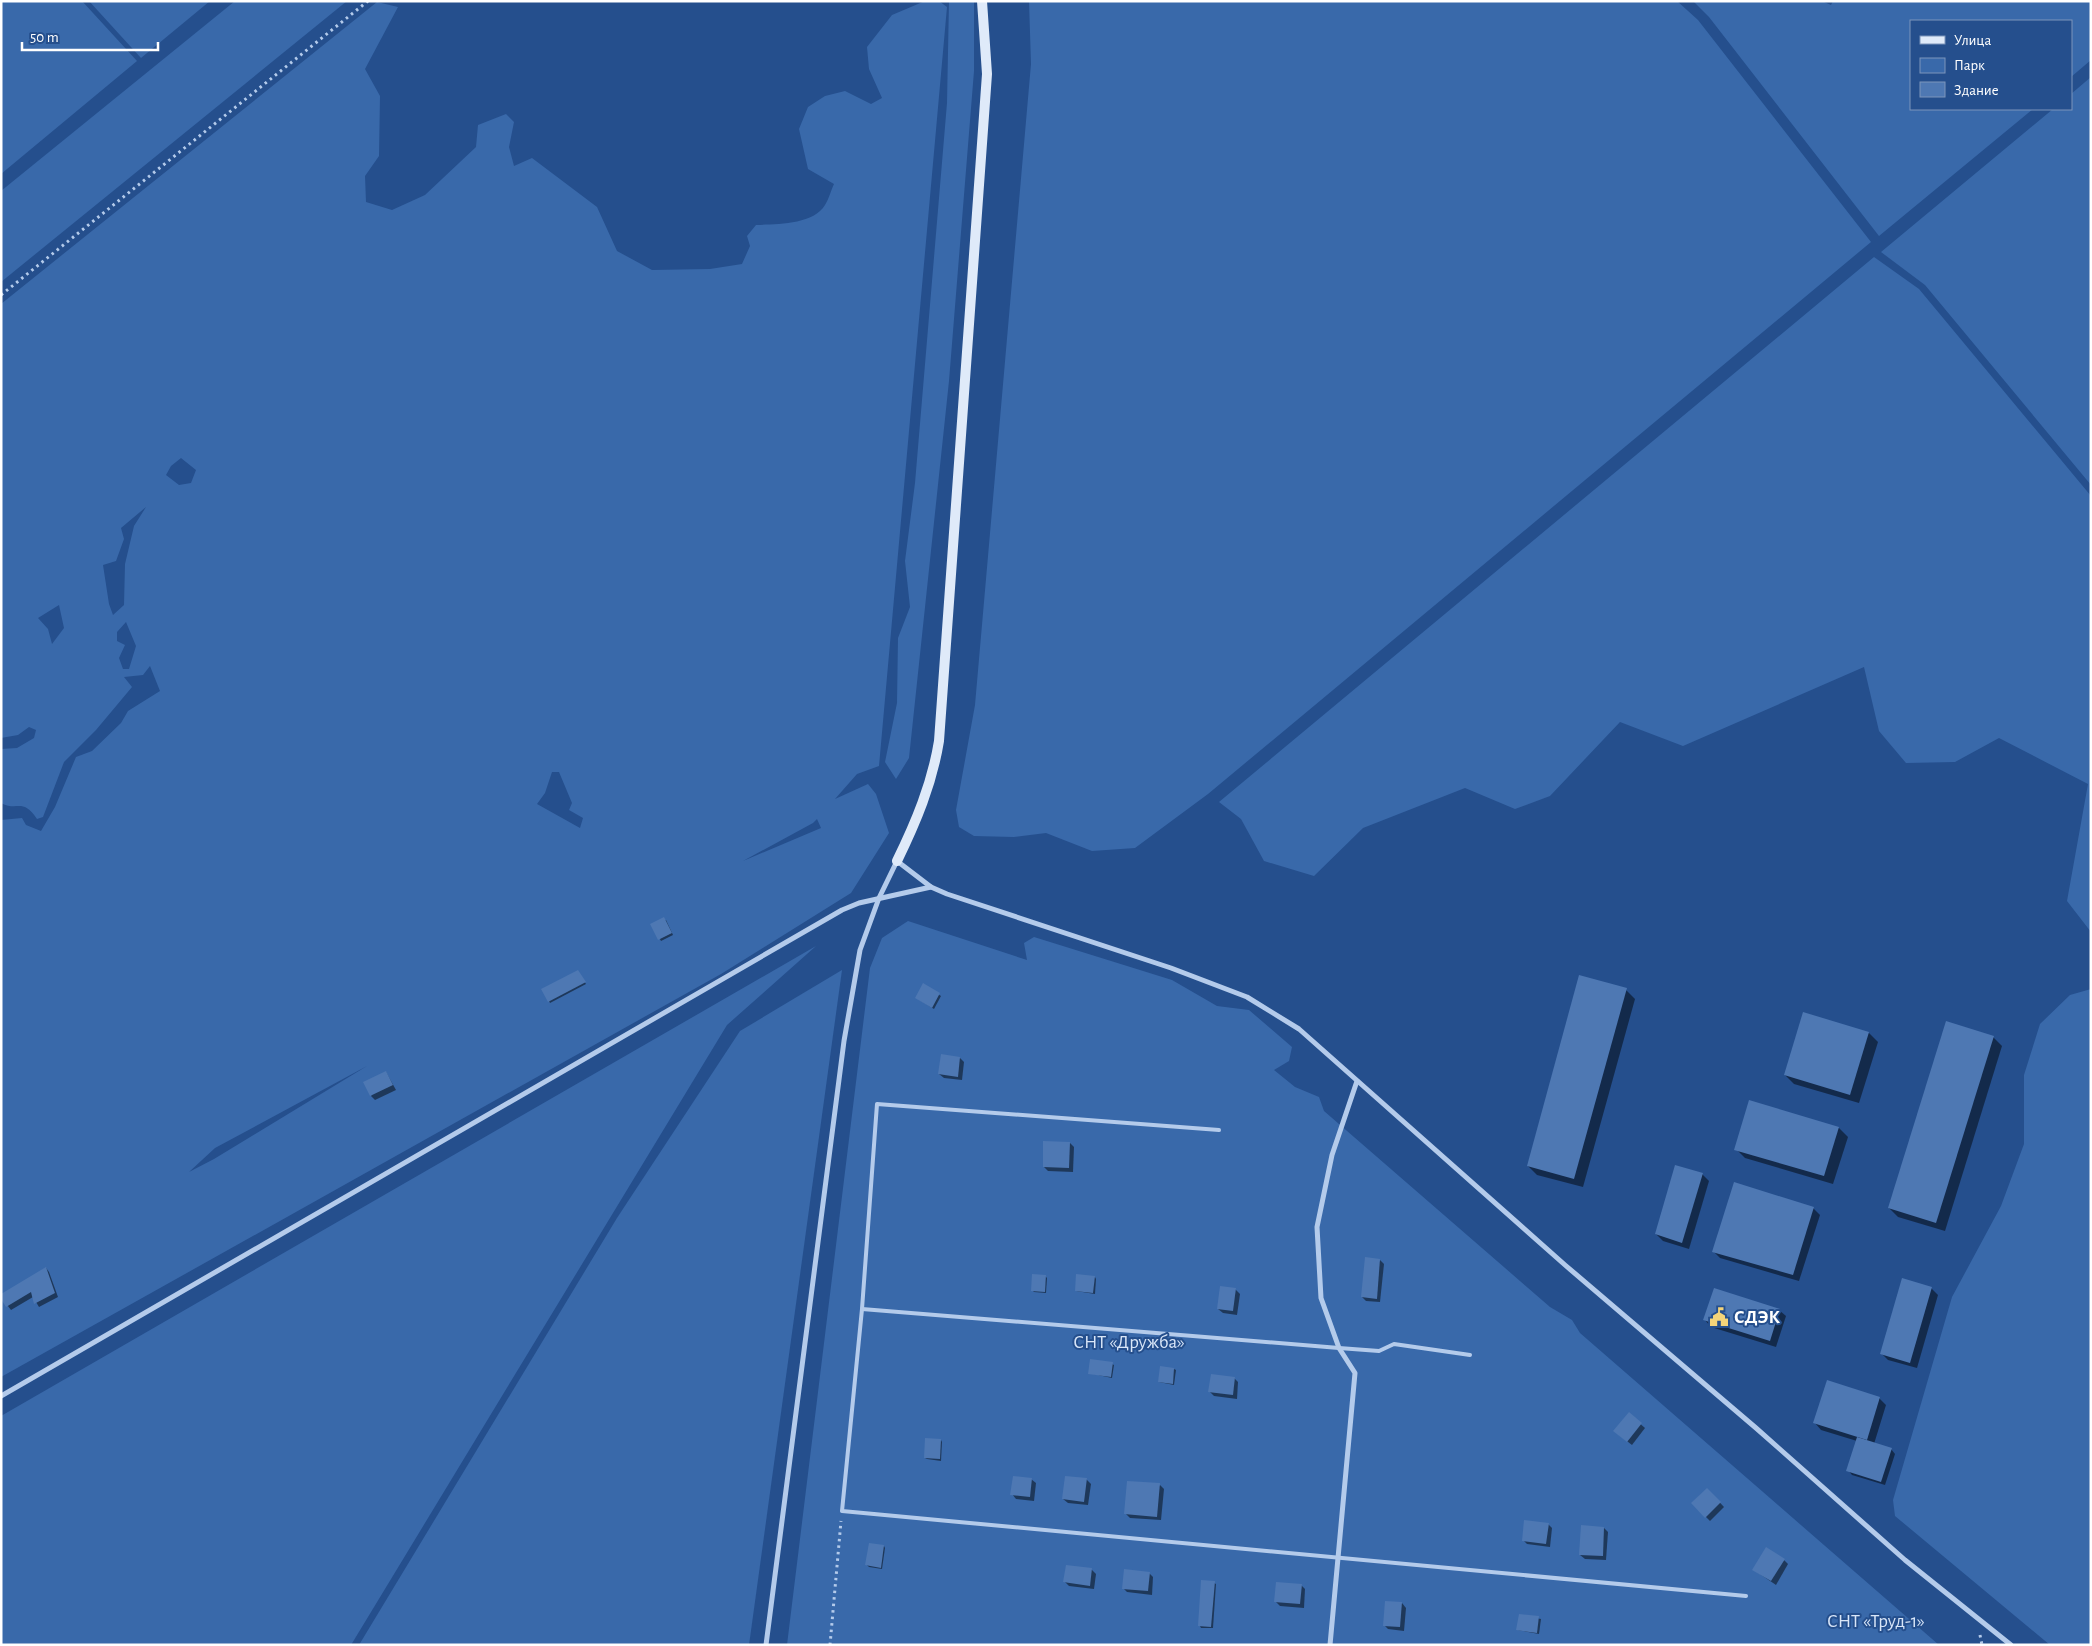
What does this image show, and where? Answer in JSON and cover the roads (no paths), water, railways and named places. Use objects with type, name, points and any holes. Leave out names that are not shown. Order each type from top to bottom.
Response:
[{"type":"street","points":[[766,1645],[846,1032],[858,958],[879,898],[926,794],[934,772],[939,741],[987,74],[982,1]]},
{"type":"street","points":[[897,861],[931,887],[986,908],[1171,968],[1247,997],[1299,1029],[1565,1265],[1756,1428],[1905,1560],[2011,1645]]},
{"type":"street","points":[[1,1396],[842,910],[859,903],[931,887]]},
{"type":"street","points":[[1330,1645],[1355,1373],[1339,1348],[1321,1298],[1317,1227],[1332,1155],[1357,1081]]},
{"type":"lane","points":[[1219,1130],[877,1104],[862,1310],[842,1511],[1746,1596]]},
{"type":"lane","points":[[862,1310],[1379,1351],[1394,1344],[1470,1355]]},
{"type":"place","name":"СДЭК","points":[[1719,1317]]},
{"type":"park label","name":"СНТ «Дружба»","points":[[1129,1342]]},
{"type":"park label","name":"СНТ «Труд-1»","points":[[1876,1621]]}]
